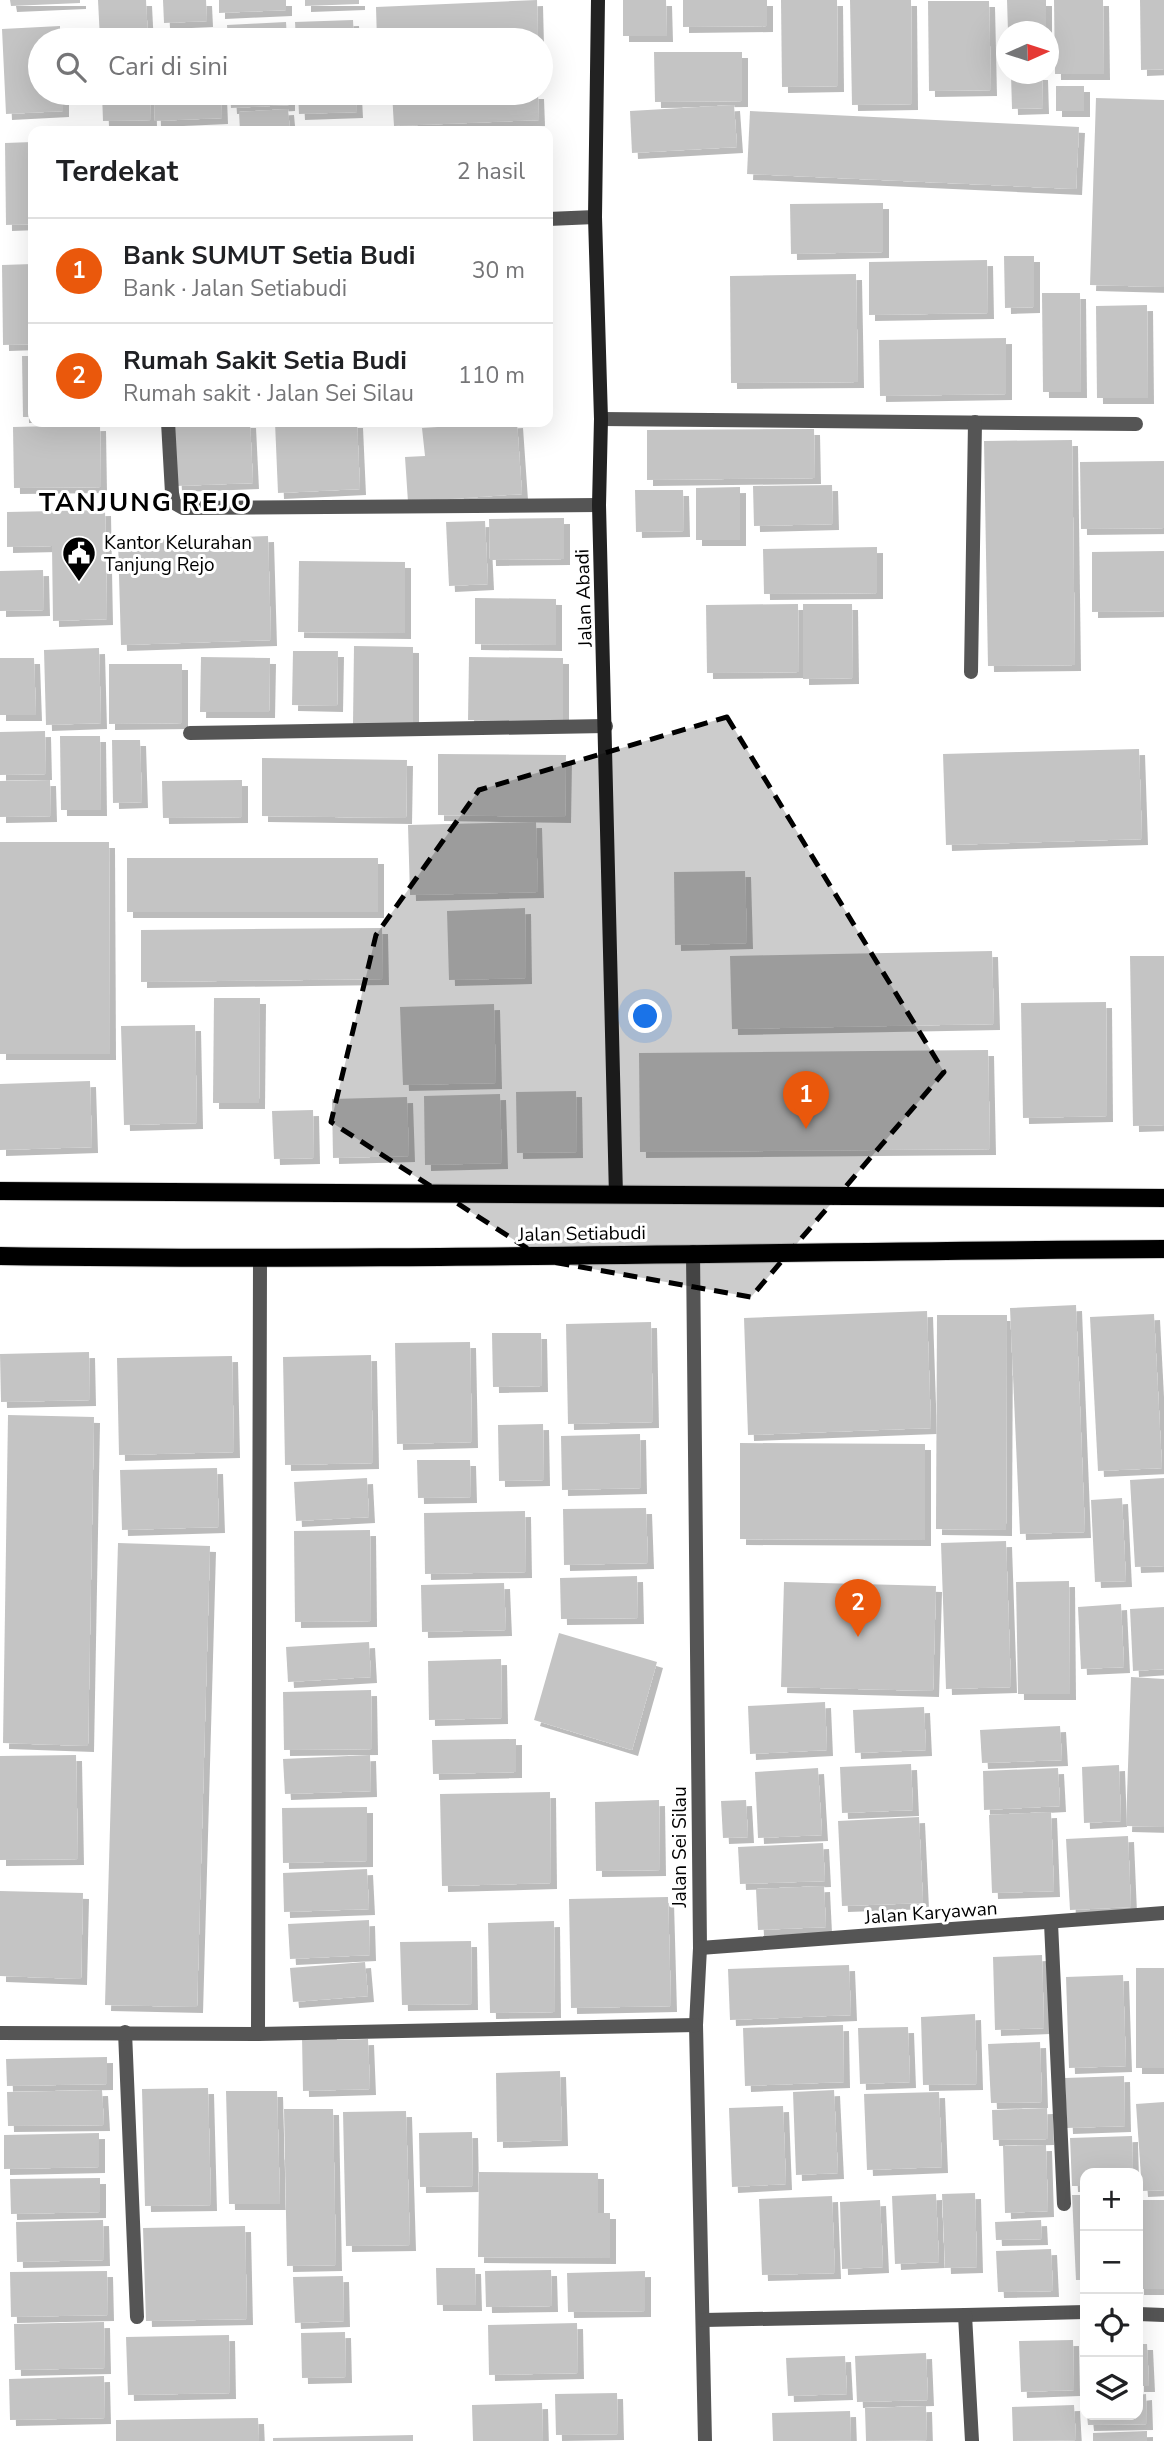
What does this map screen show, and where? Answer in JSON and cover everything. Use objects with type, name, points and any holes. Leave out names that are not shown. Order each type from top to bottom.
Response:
[{"type":"main road","name":"Jalan Setiabudi","points":[[0,1191],[1164,1198]]},
{"type":"main road","name":"Jalan Setiabudi","points":[[0,1256],[260,1260],[694,1252],[1164,1249]]},
{"type":"street","name":"Jalan Abadi","points":[[598,0],[595,217],[601,419],[599,505],[616,1196]]},
{"type":"street","points":[[553,219],[595,217]]},
{"type":"street","points":[[601,419],[1136,424]]},
{"type":"street","points":[[971,672],[975,422]]},
{"type":"street","points":[[168,427],[172,493],[174,503],[183,508],[599,505]]},
{"type":"street","points":[[190,733],[606,726]]},
{"type":"street","name":"Jalan Sei Silau","points":[[694,1252],[699,1948],[696,2025],[705,2441]]},
{"type":"street","points":[[258,2035],[260,1260]]},
{"type":"street","name":"Jalan Karyawan","points":[[699,1948],[1164,1913]]},
{"type":"street","points":[[1051,1923],[1064,2204]]},
{"type":"street","points":[[0,2033],[258,2035],[696,2025]]},
{"type":"street","points":[[125,2032],[132,2262],[137,2317]]},
{"type":"street","points":[[704,2320],[1080,2312]]},
{"type":"street","points":[[1143,2314],[1164,2315]]},
{"type":"street","points":[[965,2315],[972,2441]]},
{"type":"highlighted area","points":[[727,717],[944,1072],[751,1297],[547,1261],[331,1122],[376,935],[479,790]]},
{"type":"building","points":[[10,0],[80,0],[80,3],[11,6]]},
{"type":"building","points":[[98,0],[146,0],[147,28],[99,28]]},
{"type":"building","points":[[163,0],[206,0],[207,21],[164,23]]},
{"type":"building","points":[[219,0],[286,0],[286,10],[219,13]]},
{"type":"building","points":[[305,0],[359,0],[359,4],[305,6]]},
{"type":"building","points":[[537,0],[538,28],[377,28],[376,7]]},
{"type":"building","points":[[623,0],[666,0],[667,36],[623,36]]},
{"type":"building","points":[[683,0],[767,0],[767,26],[683,27]]},
{"type":"building","points":[[781,0],[837,0],[838,86],[782,87]]},
{"type":"building","points":[[850,0],[911,0],[912,104],[852,105]]},
{"type":"building","points":[[1007,0],[1046,0],[1046,21],[1008,21]]},
{"type":"building","points":[[1054,0],[1103,0],[1104,74],[1059,74],[1059,21],[1054,21]]},
{"type":"building","points":[[1140,0],[1164,0],[1164,69],[1141,70]]},
{"type":"building","points":[[928,1],[989,1],[991,90],[929,91]]},
{"type":"building","points":[[353,20],[353,28],[295,28],[295,22]]},
{"type":"building","points":[[286,22],[286,28],[227,28],[227,25]]},
{"type":"building","points":[[60,26],[28,28],[28,105],[63,105],[63,111],[6,114],[2,29]]},
{"type":"building","points":[[654,52],[742,52],[742,101],[655,102]]},
{"type":"building","points":[[1011,84],[1042,84],[1043,108],[1012,109]]},
{"type":"building","points":[[1056,86],[1084,86],[1084,111],[1056,111]]},
{"type":"building","points":[[1096,98],[1164,100],[1164,287],[1090,285]]},
{"type":"building","points":[[102,105],[150,105],[151,120],[103,121]]},
{"type":"building","points":[[154,105],[221,105],[222,118],[155,121]]},
{"type":"building","points":[[231,105],[289,105],[231,108]]},
{"type":"building","points":[[299,105],[357,105],[357,112],[299,114]]},
{"type":"building","points":[[393,105],[538,105],[539,120],[394,126]]},
{"type":"building","points":[[734,105],[737,147],[632,153],[630,111]]},
{"type":"building","points":[[288,109],[290,126],[240,126],[239,112]]},
{"type":"building","points":[[750,111],[1079,127],[1076,189],[747,174]]},
{"type":"building","points":[[28,142],[28,224],[6,225],[5,143]]},
{"type":"building","points":[[883,203],[883,252],[791,254],[790,204]]},
{"type":"building","points":[[1004,256],[1034,256],[1034,307],[1005,308]]},
{"type":"building","points":[[987,260],[988,313],[869,315],[869,262]]},
{"type":"building","points":[[28,264],[28,344],[3,345],[2,265]]},
{"type":"building","points":[[856,274],[858,382],[731,383],[730,276]]},
{"type":"building","points":[[1042,293],[1080,293],[1081,392],[1043,392]]},
{"type":"building","points":[[1147,305],[1148,398],[1097,398],[1096,306]]},
{"type":"building","points":[[1006,338],[1006,394],[880,396],[879,340]]},
{"type":"building","points":[[22,356],[28,356],[28,417],[23,417]]},
{"type":"building","points":[[13,427],[100,427],[101,487],[14,488]]},
{"type":"building","points":[[173,427],[250,427],[253,483],[176,486]]},
{"type":"building","points":[[275,427],[357,427],[360,489],[278,493]]},
{"type":"building","points":[[517,427],[522,494],[408,502],[405,457],[425,456],[422,428]]},
{"type":"building","points":[[814,429],[815,478],[647,480],[647,430]]},
{"type":"building","points":[[1072,440],[1075,665],[988,666],[984,441]]},
{"type":"building","points":[[1164,461],[1164,528],[1081,529],[1080,462]]},
{"type":"building","points":[[832,485],[833,524],[754,526],[753,486]]},
{"type":"building","points":[[740,487],[740,540],[696,540],[696,488]]},
{"type":"building","points":[[635,490],[683,490],[684,531],[636,532]]},
{"type":"building","name":"Kantor Kelurahan Tanjung Rejo","points":[[105,510],[107,619],[53,621],[52,546],[7,547],[7,512]]},
{"type":"building","points":[[564,518],[564,559],[490,560],[489,519]]},
{"type":"building","points":[[485,521],[488,584],[449,586],[446,522]]},
{"type":"building","points":[[268,536],[271,640],[121,645],[118,541]]},
{"type":"building","points":[[877,547],[877,593],[764,594],[763,549]]},
{"type":"building","points":[[1164,551],[1164,611],[1092,612],[1092,552]]},
{"type":"building","points":[[299,561],[405,562],[405,633],[298,632]]},
{"type":"building","points":[[43,570],[44,610],[0,611],[0,571]]},
{"type":"building","points":[[475,598],[556,599],[556,645],[475,644]]},
{"type":"building","points":[[798,604],[799,672],[707,673],[706,605]]},
{"type":"building","points":[[803,604],[852,604],[853,678],[803,679]]},
{"type":"building","points":[[354,646],[413,647],[413,724],[353,724]]},
{"type":"building","points":[[99,648],[101,723],[46,725],[44,650]]},
{"type":"building","points":[[293,651],[338,651],[337,706],[292,705]]},
{"type":"building","points":[[201,657],[270,658],[269,712],[200,712]]},
{"type":"building","points":[[469,657],[563,658],[563,721],[468,720]]},
{"type":"building","points":[[0,658],[34,658],[36,715],[0,715]]},
{"type":"building","points":[[109,664],[182,664],[182,723],[109,724]]},
{"type":"building","points":[[45,731],[46,774],[0,775],[0,732]]},
{"type":"building","points":[[60,736],[100,736],[101,810],[61,810]]},
{"type":"building","points":[[112,740],[140,740],[142,802],[113,803]]},
{"type":"building","points":[[1139,749],[1142,839],[946,845],[943,754]]},
{"type":"building","points":[[438,754],[566,755],[565,817],[438,815]]},
{"type":"building","points":[[262,758],[407,760],[406,818],[262,816]]},
{"type":"building","points":[[50,780],[51,816],[0,817],[0,781]]},
{"type":"building","points":[[242,780],[242,817],[163,818],[162,781]]},
{"type":"building","points":[[536,822],[538,892],[410,895],[408,825]]},
{"type":"building","points":[[0,842],[109,842],[110,1054],[0,1054]]},
{"type":"building","points":[[127,858],[378,858],[378,912],[127,912]]},
{"type":"building","points":[[745,871],[747,943],[675,945],[674,872]]},
{"type":"building","points":[[525,908],[526,978],[449,980],[447,911]]},
{"type":"building","points":[[382,928],[383,979],[141,982],[141,930]]},
{"type":"building","points":[[992,951],[994,1024],[732,1029],[730,956]]},
{"type":"building","points":[[1130,956],[1164,956],[1164,1125],[1133,1126]]},
{"type":"building","points":[[214,998],[260,998],[259,1103],[213,1103]]},
{"type":"building","points":[[1106,1002],[1107,1116],[1023,1118],[1021,1003]]},
{"type":"building","points":[[494,1004],[496,1083],[403,1085],[400,1007]]},
{"type":"building","points":[[195,1025],[197,1123],[124,1125],[121,1026]]},
{"type":"building","points":[[988,1050],[990,1149],[640,1152],[639,1053]]},
{"type":"building","points":[[90,1081],[92,1147],[0,1150],[0,1084]]},
{"type":"building","points":[[576,1091],[577,1152],[517,1153],[516,1092]]},
{"type":"building","points":[[500,1094],[502,1163],[425,1165],[424,1096]]},
{"type":"building","points":[[407,1097],[409,1156],[333,1158],[332,1099]]},
{"type":"building","points":[[313,1110],[314,1158],[274,1159],[272,1111]]},
{"type":"building","points":[[1076,1305],[1085,1532],[1020,1534],[1010,1308]]},
{"type":"building","points":[[927,1311],[931,1428],[748,1435],[744,1318]]},
{"type":"building","points":[[1154,1314],[1162,1468],[1098,1471],[1090,1317]]},
{"type":"building","points":[[937,1315],[1007,1315],[1006,1530],[936,1529]]},
{"type":"building","points":[[651,1322],[653,1422],[568,1424],[566,1324]]},
{"type":"building","points":[[492,1333],[541,1333],[542,1386],[493,1387]]},
{"type":"building","points":[[470,1342],[472,1442],[397,1444],[395,1343]]},
{"type":"building","points":[[89,1352],[90,1400],[1,1402],[0,1354]]},
{"type":"building","points":[[371,1355],[373,1463],[285,1465],[283,1357]]},
{"type":"building","points":[[232,1356],[234,1452],[119,1455],[117,1358]]},
{"type":"building","points":[[8,1415],[94,1417],[88,1746],[3,1743]]},
{"type":"building","points":[[543,1424],[544,1480],[499,1481],[498,1425]]},
{"type":"building","points":[[640,1434],[641,1488],[562,1490],[561,1436]]},
{"type":"building","points":[[740,1443],[925,1444],[925,1540],[740,1539]]},
{"type":"building","points":[[417,1460],[470,1460],[471,1497],[418,1498]]},
{"type":"building","points":[[217,1468],[219,1527],[122,1530],[120,1470]]},
{"type":"building","points":[[367,1478],[369,1517],[296,1521],[294,1482]]},
{"type":"building","points":[[1164,1478],[1164,1566],[1135,1567],[1130,1480]]},
{"type":"building","points":[[1122,1498],[1126,1581],[1095,1582],[1091,1500]]},
{"type":"building","points":[[646,1508],[648,1563],[564,1565],[563,1509]]},
{"type":"building","points":[[525,1511],[526,1572],[425,1574],[424,1513]]},
{"type":"building","points":[[370,1530],[371,1621],[295,1622],[294,1531]]},
{"type":"building","points":[[1006,1541],[1011,1687],[946,1689],[941,1543]]},
{"type":"building","points":[[118,1543],[210,1546],[197,2007],[105,2005]]},
{"type":"building","points":[[637,1576],[638,1618],[561,1619],[560,1578]]},
{"type":"building","points":[[1069,1581],[1070,1694],[1018,1694],[1016,1582]]},
{"type":"building","points":[[784,1582],[936,1586],[933,1691],[781,1687]]},
{"type":"building","points":[[504,1583],[506,1630],[422,1632],[421,1585]]},
{"type":"building","points":[[1121,1604],[1124,1667],[1081,1669],[1078,1607]]},
{"type":"building","points":[[1164,1607],[1164,1669],[1133,1671],[1130,1609]]},
{"type":"building","points":[[559,1633],[657,1662],[632,1750],[534,1720]]},
{"type":"building","points":[[369,1642],[371,1677],[288,1682],[286,1647]]},
{"type":"building","points":[[501,1659],[502,1718],[429,1720],[428,1661]]},
{"type":"building","points":[[1131,1677],[1164,1679],[1164,1827],[1126,1826]]},
{"type":"building","points":[[371,1690],[372,1749],[284,1750],[283,1692]]},
{"type":"building","points":[[825,1702],[827,1750],[750,1754],[748,1706]]},
{"type":"building","points":[[924,1707],[926,1750],[855,1753],[853,1710]]},
{"type":"building","points":[[1060,1726],[1062,1760],[982,1763],[980,1730]]},
{"type":"building","points":[[516,1739],[516,1772],[433,1774],[432,1740]]},
{"type":"building","points":[[76,1755],[78,1859],[0,1860],[0,1756]]},
{"type":"building","points":[[370,1755],[371,1791],[285,1794],[283,1759]]},
{"type":"building","points":[[911,1764],[913,1810],[842,1813],[840,1767]]},
{"type":"building","points":[[1119,1765],[1121,1821],[1084,1823],[1082,1767]]},
{"type":"building","points":[[818,1768],[822,1835],[758,1838],[755,1772]]},
{"type":"building","points":[[1058,1768],[1060,1806],[984,1810],[983,1771]]},
{"type":"building","points":[[550,1792],[551,1883],[442,1886],[440,1794]]},
{"type":"building","points":[[659,1800],[660,1870],[596,1871],[595,1802]]},
{"type":"building","points":[[746,1800],[748,1837],[723,1838],[721,1801]]},
{"type":"building","points":[[367,1807],[367,1861],[283,1863],[282,1808]]},
{"type":"building","points":[[1051,1812],[1054,1891],[992,1893],[989,1815]]},
{"type":"building","points":[[919,1817],[923,1903],[842,1906],[838,1821]]},
{"type":"building","points":[[1128,1836],[1131,1907],[1070,1910],[1066,1839]]},
{"type":"building","points":[[823,1843],[825,1881],[740,1884],[738,1847]]},
{"type":"building","points":[[367,1869],[369,1909],[284,1912],[283,1873]]},
{"type":"building","points":[[824,1886],[826,1927],[758,1930],[756,1889]]},
{"type":"building","points":[[0,1891],[83,1893],[81,1979],[0,1976]]},
{"type":"building","points":[[668,1897],[671,2006],[571,2008],[569,1899]]},
{"type":"building","points":[[369,1920],[370,1955],[290,1959],[288,1924]]},
{"type":"building","points":[[554,1921],[555,2012],[490,2013],[488,1923]]},
{"type":"building","points":[[471,1941],[472,2004],[402,2005],[400,1942]]},
{"type":"building","points":[[1042,1955],[1044,2028],[995,2030],[993,1957]]},
{"type":"building","points":[[365,1962],[368,1996],[293,2002],[290,1968]]},
{"type":"building","points":[[849,1965],[851,2015],[730,2020],[728,1969]]},
{"type":"building","points":[[1136,1968],[1164,1968],[1164,2068],[1136,2068]]},
{"type":"building","points":[[1123,1975],[1126,2066],[1069,2068],[1066,1977]]},
{"type":"building","points":[[975,2014],[977,2084],[923,2085],[921,2017]]},
{"type":"building","points":[[843,2025],[844,2082],[745,2086],[743,2028]]},
{"type":"building","points":[[908,2027],[910,2082],[860,2084],[858,2028]]},
{"type":"building","points":[[336,2035],[337,2040],[368,2039],[370,2089],[303,2091],[302,2036]]},
{"type":"building","points":[[1040,2042],[1042,2102],[991,2103],[988,2044]]},
{"type":"building","points":[[107,2057],[107,2084],[7,2086],[6,2059]]},
{"type":"building","points":[[560,2071],[562,2140],[497,2142],[496,2073]]},
{"type":"building","points":[[1124,2076],[1125,2126],[1067,2128],[1065,2078]]},
{"type":"building","points":[[208,2088],[211,2205],[145,2206],[142,2089]]},
{"type":"building","points":[[102,2090],[104,2125],[8,2126],[7,2092]]},
{"type":"building","points":[[834,2090],[838,2173],[796,2175],[793,2092]]},
{"type":"building","points":[[226,2091],[277,2091],[280,2204],[229,2204]]},
{"type":"building","points":[[939,2092],[942,2167],[867,2170],[864,2094]]},
{"type":"building","points":[[1164,2102],[1164,2190],[1143,2191],[1136,2104]]},
{"type":"building","points":[[783,2106],[786,2184],[732,2187],[729,2108]]},
{"type":"building","points":[[1047,2108],[1048,2139],[993,2140],[992,2110]]},
{"type":"building","points":[[284,2109],[333,2109],[336,2265],[287,2266]]},
{"type":"building","points":[[406,2111],[410,2245],[346,2246],[343,2112]]},
{"type":"building","points":[[472,2132],[473,2186],[420,2187],[419,2133]]},
{"type":"building","points":[[99,2133],[99,2167],[4,2169],[4,2135]]},
{"type":"building","points":[[1132,2136],[1133,2168],[1080,2168],[1080,2186],[1072,2186],[1070,2138]]},
{"type":"building","points":[[1046,2145],[1048,2211],[1005,2213],[1003,2146]]},
{"type":"building","points":[[479,2172],[598,2173],[598,2213],[610,2213],[610,2258],[478,2257]]},
{"type":"building","points":[[100,2178],[100,2212],[11,2214],[10,2179]]},
{"type":"building","points":[[975,2193],[977,2267],[945,2268],[942,2194]]},
{"type":"building","points":[[936,2194],[939,2262],[895,2264],[892,2196]]},
{"type":"building","points":[[1072,2195],[1080,2195],[1080,2280],[1076,2280]]},
{"type":"building","points":[[832,2196],[835,2273],[762,2275],[759,2199]]},
{"type":"building","points":[[880,2200],[883,2267],[842,2269],[840,2202]]},
{"type":"building","points":[[1143,2200],[1164,2200],[1164,2289],[1143,2289]]},
{"type":"building","points":[[103,2220],[104,2260],[17,2262],[16,2222]]},
{"type":"building","points":[[1041,2220],[1042,2239],[996,2240],[995,2222]]},
{"type":"building","points":[[245,2226],[247,2319],[146,2321],[143,2228]]},
{"type":"building","points":[[1051,2249],[1053,2291],[998,2292],[996,2251]]},
{"type":"building","points":[[436,2268],[475,2268],[476,2305],[437,2305]]},
{"type":"building","points":[[551,2270],[552,2306],[486,2307],[485,2271]]},
{"type":"building","points":[[107,2271],[108,2315],[11,2317],[10,2272]]},
{"type":"building","points":[[645,2271],[645,2311],[568,2312],[567,2273]]},
{"type":"building","points":[[343,2276],[344,2321],[295,2323],[293,2277]]},
{"type":"building","points":[[104,2322],[105,2368],[15,2370],[14,2324]]},
{"type":"building","points":[[577,2323],[578,2373],[489,2375],[488,2325]]},
{"type":"building","points":[[345,2332],[346,2377],[302,2378],[301,2333]]},
{"type":"building","points":[[229,2335],[230,2393],[128,2395],[126,2337]]},
{"type":"building","points":[[1073,2340],[1074,2390],[1021,2392],[1019,2341]]},
{"type":"building","points":[[1143,2344],[1147,2344],[1149,2386],[1143,2386]]},
{"type":"building","points":[[926,2353],[928,2400],[857,2402],[855,2356]]},
{"type":"building","points":[[845,2356],[847,2394],[788,2396],[786,2358]]},
{"type":"building","points":[[104,2376],[105,2418],[10,2420],[9,2379]]},
{"type":"building","points":[[617,2393],[618,2434],[556,2435],[555,2394]]},
{"type":"building","points":[[1143,2394],[1146,2394],[1147,2424],[1088,2425],[1088,2420],[1143,2420]]},
{"type":"building","points":[[542,2403],[543,2441],[473,2441],[472,2405]]},
{"type":"building","points":[[1074,2405],[1076,2440],[1013,2441],[1012,2407]]},
{"type":"building","points":[[926,2406],[927,2440],[866,2441],[865,2408]]},
{"type":"building","points":[[850,2411],[851,2441],[773,2441],[772,2413]]},
{"type":"building","points":[[258,2418],[259,2441],[116,2441],[116,2420]]},
{"type":"building","points":[[1147,2431],[1147,2441],[1093,2441],[1093,2433]]},
{"type":"building","points":[[413,2435],[413,2441],[273,2441],[273,2438]]},
{"type":"place","name":"Kantor Kelurahan Tanjung Rejo","points":[[79,583]]},
{"type":"place","name":"Bank SUMUT Setia Budi","points":[[806,1129]]},
{"type":"place","name":"Rumah Sakit Setia Budi","points":[[858,1637]]},
{"type":"district","name":"TANJUNG REJO","points":[[146,502]]}]
